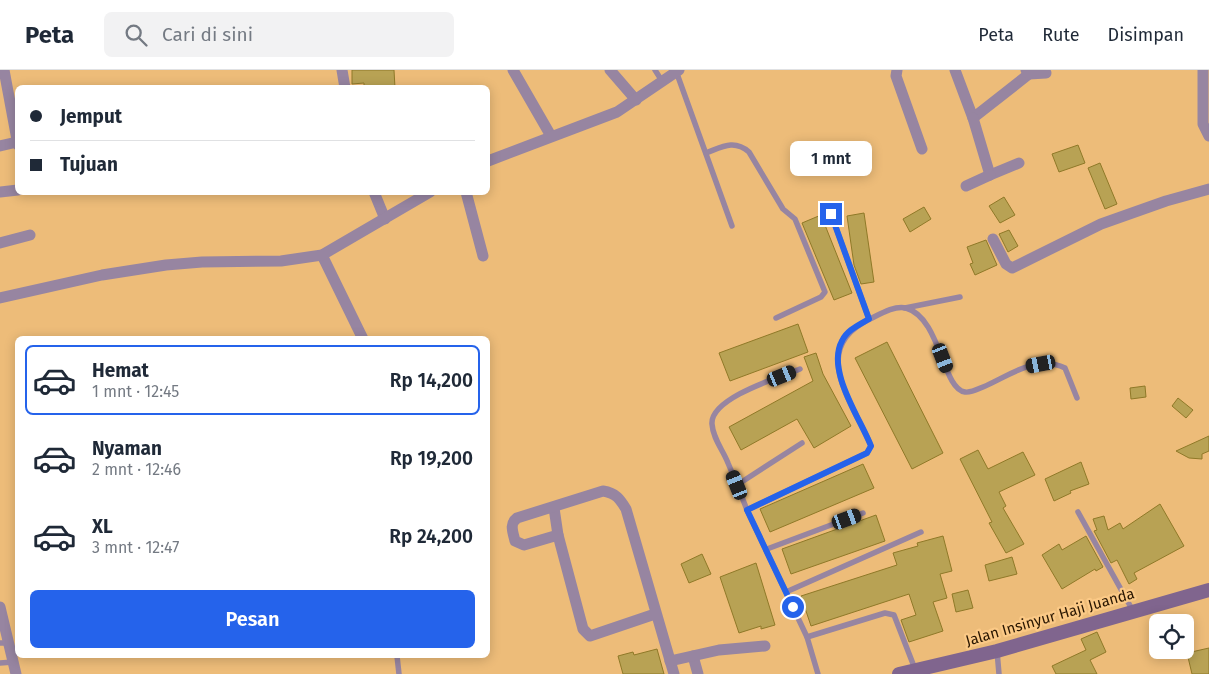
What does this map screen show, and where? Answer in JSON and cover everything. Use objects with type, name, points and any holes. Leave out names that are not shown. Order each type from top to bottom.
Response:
[{"type":"main road","name":"Jalan Insinyur Haji Juanda","points":[[899,674],[997,650],[1209,590]]},
{"type":"street","points":[[4,70],[15,133]]},
{"type":"street","points":[[342,70],[345,85]]},
{"type":"street","points":[[513,70],[551,136]]},
{"type":"street","points":[[610,70],[636,100]]},
{"type":"street","points":[[897,70],[896,76],[922,149]]},
{"type":"street","points":[[955,70],[973,118],[990,175]]},
{"type":"street","points":[[1203,70],[1204,124],[1209,136]]},
{"type":"street","points":[[490,161],[551,136],[610,115],[636,100],[678,71]]},
{"type":"street","points":[[973,118],[1028,72],[1046,73]]},
{"type":"street","points":[[0,119],[12,117]]},
{"type":"street","points":[[0,146],[15,144]]},
{"type":"street","points":[[966,186],[1019,163]]},
{"type":"street","points":[[993,239],[1006,264],[1012,268],[1101,224],[1166,201],[1209,189]]},
{"type":"street","points":[[0,192],[15,190]]},
{"type":"street","points":[[375,195],[384,218]]},
{"type":"street","points":[[0,298],[102,275],[166,265],[202,262],[281,261],[322,255],[425,195]]},
{"type":"street","points":[[467,195],[483,256]]},
{"type":"street","points":[[0,243],[30,235]]},
{"type":"street","points":[[322,255],[362,336]]},
{"type":"street","points":[[558,535],[519,544],[515,541],[512,525],[517,518],[554,508],[603,491],[612,492],[620,499],[626,509],[674,674]]},
{"type":"street","points":[[554,508],[558,535],[583,629],[586,633],[595,636],[655,614]]},
{"type":"street","points":[[0,607],[4,643],[13,662],[16,674]]},
{"type":"street","points":[[670,661],[734,648],[765,646]]},
{"type":"street","points":[[693,656],[698,674]]},
{"type":"lane","points":[[655,70],[662,81]]},
{"type":"lane","points":[[678,71],[732,226]]},
{"type":"lane","points":[[706,153],[732,143],[749,152],[783,209],[795,219],[825,292],[822,298],[776,318]]},
{"type":"lane","points":[[831,214],[869,319]]},
{"type":"lane","points":[[747,510],[867,453],[871,446],[839,375],[837,356],[842,341],[850,331],[869,319],[896,308],[906,308],[960,297]]},
{"type":"lane","points":[[906,308],[918,314],[928,326],[938,344],[954,385],[960,390],[966,393],[1023,367],[1050,363],[1065,368],[1078,398]]},
{"type":"lane","points":[[800,369],[730,398],[714,414],[712,423],[715,438],[807,637],[818,674]]},
{"type":"lane","points":[[737,485],[802,443]]},
{"type":"lane","points":[[1078,512],[1133,611]]},
{"type":"lane","points":[[767,549],[863,513]]},
{"type":"lane","points":[[786,592],[921,532]]},
{"type":"lane","points":[[807,637],[885,613],[894,615],[915,669]]},
{"type":"lane","points":[[997,650],[999,674]]},
{"type":"lane","points":[[397,658],[399,674]]},
{"type":"lane","points":[[0,663],[13,662]]},
{"type":"building","points":[[352,70],[394,70],[395,85],[352,84]]},
{"type":"building","points":[[1078,145],[1085,163],[1059,172],[1052,154]]},
{"type":"building","points":[[1100,163],[1117,204],[1105,209],[1088,168]]},
{"type":"building","points":[[1004,197],[1015,215],[1000,223],[989,206]]},
{"type":"building","points":[[924,207],[931,219],[910,232],[903,219]]},
{"type":"building","points":[[864,213],[874,282],[861,284],[854,265],[847,216]]},
{"type":"building","points":[[821,215],[852,293],[834,300],[802,223]]},
{"type":"building","points":[[1009,230],[1018,246],[1008,252],[999,234]]},
{"type":"building","points":[[986,240],[997,265],[975,275],[970,264],[973,263],[967,247]]},
{"type":"building","points":[[798,324],[808,352],[730,381],[719,353]]},
{"type":"building","points":[[887,342],[943,453],[912,469],[855,358]]},
{"type":"building","points":[[816,353],[823,374],[851,426],[814,448],[797,419],[741,450],[729,427],[813,381],[804,357]]},
{"type":"building","points":[[1145,386],[1146,397],[1131,399],[1130,388]]},
{"type":"building","points":[[1178,398],[1193,410],[1186,418],[1172,406]]},
{"type":"building","points":[[1209,436],[1209,451],[1202,454],[1202,459],[1189,458],[1176,451]]},
{"type":"building","points":[[978,450],[988,469],[1023,452],[1035,475],[999,492],[1006,506],[1003,508],[1024,544],[1006,553],[989,523],[992,522],[960,459]]},
{"type":"building","points":[[1081,462],[1089,484],[1070,491],[1071,493],[1054,501],[1045,479]]},
{"type":"building","points":[[863,464],[874,488],[770,532],[760,509]]},
{"type":"building","points":[[1160,504],[1184,546],[1134,573],[1137,579],[1129,584],[1117,560],[1111,563],[1094,531],[1097,530],[1093,519],[1104,516],[1108,530],[1120,523],[1123,529]]},
{"type":"building","points":[[876,515],[885,541],[791,574],[782,549]]},
{"type":"building","points":[[943,536],[952,571],[940,574],[947,598],[933,602],[943,631],[909,642],[901,620],[916,615],[909,594],[811,626],[801,596],[897,565],[893,553],[918,546],[917,543]]},
{"type":"building","points":[[1086,536],[1103,567],[1096,571],[1095,569],[1062,589],[1042,555],[1059,544],[1062,550]]},
{"type":"building","points":[[702,554],[711,574],[689,583],[681,564]]},
{"type":"building","points":[[1012,557],[1017,574],[989,581],[985,565]]},
{"type":"building","points":[[756,563],[775,625],[761,629],[761,626],[739,633],[720,577]]},
{"type":"building","points":[[968,590],[973,608],[956,612],[952,594]]},
{"type":"building","points":[[1097,632],[1106,652],[1090,660],[1097,674],[1056,674],[1052,666],[1086,650],[1081,639]]},
{"type":"building","points":[[1209,648],[1209,674],[1192,674],[1188,659],[1194,659],[1194,651]]},
{"type":"building","points":[[657,649],[664,674],[623,674],[618,656],[633,652],[634,655]]},
{"type":"route","points":[[793,607],[747,510],[867,453],[871,446],[839,375],[837,356],[842,341],[850,331],[869,319],[831,214]]}]
